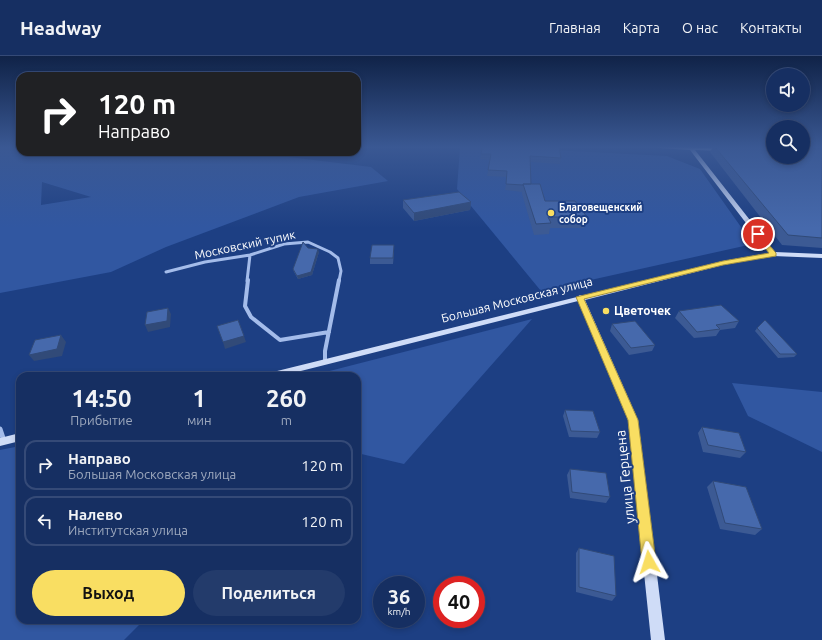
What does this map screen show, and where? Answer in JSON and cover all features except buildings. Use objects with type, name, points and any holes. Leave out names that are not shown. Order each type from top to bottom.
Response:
[{"type":"main road","points":[[711,174],[773,254]]},
{"type":"main road","name":"Большая Московская улица","points":[[285,372],[580,297],[723,263],[773,254],[822,256]]},
{"type":"main road","name":"улица Герцена","points":[[580,297],[633,420],[658,640]]},
{"type":"main road","points":[[2,441],[16,438]]},
{"type":"street","name":"Московский тупик","points":[[166,272],[205,262],[250,255],[284,244],[308,242],[330,252],[338,258],[341,271],[325,351],[325,362]]},
{"type":"street","points":[[250,255],[245,306],[251,317],[280,340],[329,332]]},
{"type":"street","points":[[0,429],[2,441]]},
{"type":"shaded area","points":[[0,174],[380,174],[388,181],[299,197],[166,247],[111,272],[0,293]],"holes":[[[42,182],[91,197],[41,205]]]},
{"type":"shaded area","points":[[458,174],[704,174],[753,244],[541,291],[457,189]]},
{"type":"shaded area","points":[[532,319],[404,464],[361,454],[361,372],[326,372]]},
{"type":"shaded area","points":[[732,383],[822,392],[822,452],[748,416]]},
{"type":"shaded area","points":[[16,447],[16,624],[140,624],[124,640],[0,640],[0,450]]},
{"type":"place","name":"Благовещенский собор","points":[[551,213]]},
{"type":"place","name":"Цветочек","points":[[606,311]]},
{"type":"route","points":[[649,562],[633,420],[580,297],[723,263],[773,254],[758,234]]}]
